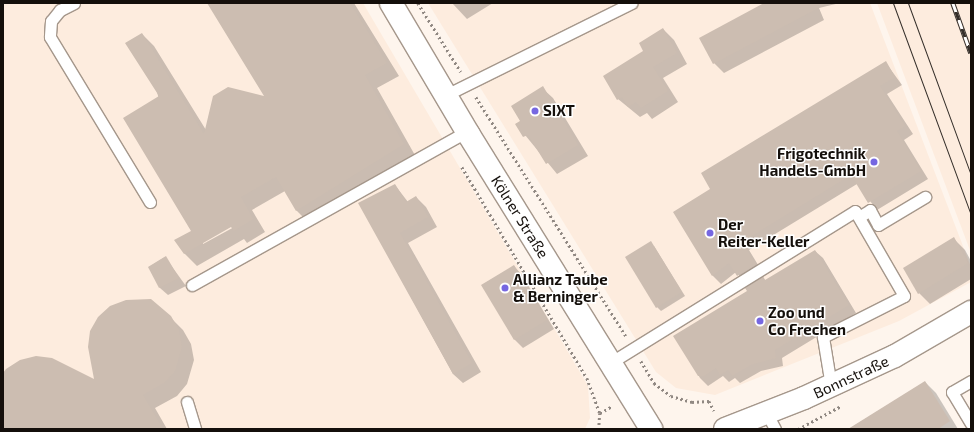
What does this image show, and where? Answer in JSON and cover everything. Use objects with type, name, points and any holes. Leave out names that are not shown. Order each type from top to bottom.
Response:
[{"type":"main road","name":"Kölner Straße","points":[[391,3],[446,95],[459,136],[610,363],[651,429]]},
{"type":"main road","name":"Bonnstraße","points":[[721,422],[770,420],[831,386],[895,356],[971,312]]},
{"type":"lane","points":[[74,3],[60,10],[51,21],[50,37],[150,202]]},
{"type":"lane","points":[[446,95],[631,3]]},
{"type":"lane","points":[[192,285],[459,136]]},
{"type":"lane","points":[[859,216],[870,210],[878,225],[925,197]]},
{"type":"lane","points":[[610,363],[855,210],[904,296],[823,337],[831,386]]},
{"type":"lane","points":[[971,381],[952,392],[971,424]]},
{"type":"lane","points":[[187,402],[195,429]]},
{"type":"path","points":[[418,3],[654,383],[671,396],[692,402],[709,401],[721,422]]},
{"type":"path","points":[[459,136],[459,162],[587,378],[600,413],[599,429]]},
{"type":"shaded area","points":[[3,3],[363,3],[588,386],[590,418],[585,429],[3,429]]},
{"type":"shaded area","points":[[428,3],[870,3],[971,267],[971,282],[899,321],[715,395],[676,388],[656,372]]},
{"type":"shaded area","points":[[877,3],[971,3],[971,253]]},
{"type":"building","points":[[207,3],[350,3],[387,63],[365,75],[404,144],[296,211],[276,177],[241,197],[253,219],[234,231],[231,227],[184,254],[174,240],[191,231],[123,118],[159,96],[125,43],[142,33],[204,134],[213,96],[228,87],[264,96]]},
{"type":"building","points":[[764,3],[828,3],[713,64],[699,38]]},
{"type":"building","points":[[663,28],[677,53],[653,67],[668,91],[641,108],[636,102],[628,107],[622,97],[617,100],[603,76],[643,51],[639,43]]},
{"type":"building","points":[[886,61],[895,77],[880,86],[905,126],[897,131],[921,171],[868,203],[851,175],[742,242],[756,264],[737,276],[729,263],[712,276],[673,212],[710,189],[701,173]]},
{"type":"building","points":[[543,86],[578,145],[546,164],[528,135],[523,137],[515,124],[520,121],[511,106]]},
{"type":"building","points":[[395,184],[406,202],[416,196],[428,217],[400,233],[472,363],[453,374],[358,203]]},
{"type":"building","points":[[954,237],[968,263],[918,294],[903,268]]},
{"type":"building","points":[[651,241],[682,292],[656,308],[625,257]]},
{"type":"building","points":[[815,250],[849,305],[775,350],[776,358],[753,364],[732,376],[728,370],[720,375],[716,368],[704,376],[698,376],[673,336],[747,291],[745,288],[763,276],[765,280]]},
{"type":"building","points":[[166,256],[179,278],[159,288],[148,267]]},
{"type":"building","points":[[514,265],[547,320],[514,340],[481,285]]},
{"type":"building","points":[[151,299],[171,316],[179,330],[182,347],[175,371],[164,383],[143,395],[163,429],[3,429],[3,373],[6,369],[20,360],[36,356],[52,358],[94,379],[88,347],[90,331],[98,317],[110,306],[126,300]]},
{"type":"building","points":[[925,381],[950,421],[938,429],[848,429]]},
{"type":"tram line","points":[[893,3],[971,215]]},
{"type":"tram line","points":[[908,3],[971,175]]},
{"type":"railway","points":[[953,3],[971,53]]},
{"type":"place","name":"SIXT","points":[[535,111]]},
{"type":"place","name":"Frigotechnik Handels-GmbH","points":[[874,162]]},
{"type":"place","name":"Der Reiter-Keller","points":[[710,233]]},
{"type":"place","name":"Allianz Taube & Berninger","points":[[505,288]]},
{"type":"place","name":"Zoo und Co Frechen","points":[[760,321]]}]
